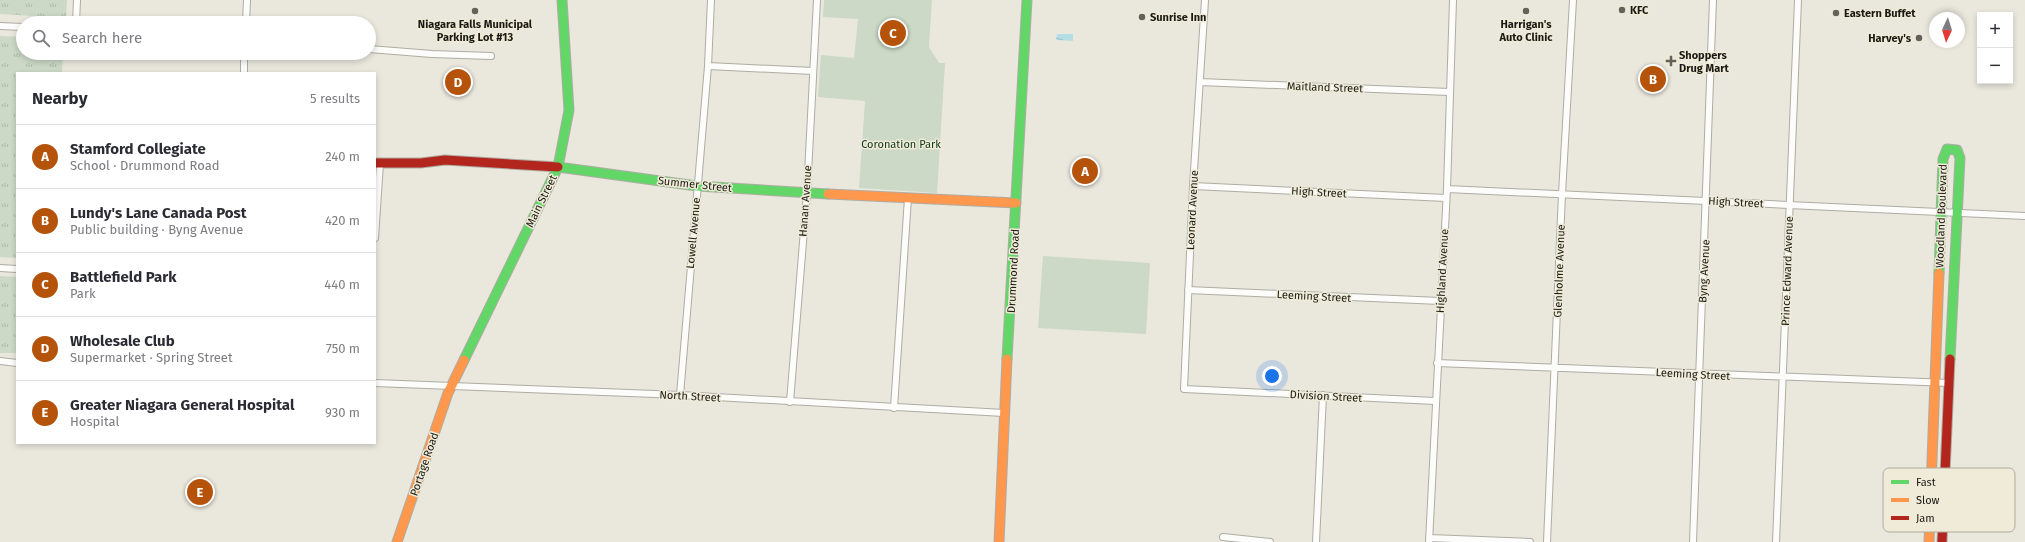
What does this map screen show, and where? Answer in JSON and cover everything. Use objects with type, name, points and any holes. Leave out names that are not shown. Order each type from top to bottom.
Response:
[{"type":"street","points":[[76,16],[77,0]]},
{"type":"street","points":[[246,16],[247,0]]},
{"type":"street","name":"Main Street","points":[[452,386],[558,167],[567,128],[569,110],[562,0]]},
{"type":"street","name":"Lowell Avenue","points":[[680,395],[708,66],[711,0]]},
{"type":"street","name":"Hanan Avenue","points":[[790,402],[807,194],[817,0]]},
{"type":"street","name":"Drummond Road","points":[[1000,542],[1004,413],[1027,0]]},
{"type":"street","name":"Leonard Avenue","points":[[1205,0],[1193,186],[1184,389],[1216,392]]},
{"type":"street","name":"Highland Avenue","points":[[1429,540],[1440,301],[1447,189],[1453,0]]},
{"type":"street","name":"Glenholme Avenue","points":[[1547,542],[1562,194],[1573,0]]},
{"type":"street","name":"Byng Avenue","points":[[1693,542],[1707,201],[1713,0]]},
{"type":"street","name":"Prince Edward Avenue","points":[[1776,542],[1798,0]]},
{"type":"street","points":[[0,26],[16,27]]},
{"type":"street","points":[[376,50],[432,54],[491,56]]},
{"type":"street","points":[[244,60],[244,72]]},
{"type":"street","points":[[708,66],[813,71]]},
{"type":"street","name":"Maitland Street","points":[[1200,82],[1449,92]]},
{"type":"street","name":"Woodland Boulevard","points":[[1932,468],[1944,154],[1947,150],[1952,149],[1957,150],[1960,158],[1956,213],[1945,468]]},
{"type":"street","name":"Summer Street","points":[[378,163],[421,163],[445,160],[558,167],[697,186],[807,194],[1016,203]]},
{"type":"street","points":[[376,213],[378,163]]},
{"type":"street","name":"High Street","points":[[1193,186],[1446,198]]},
{"type":"street","name":"High Street","points":[[1447,189],[2025,216]]},
{"type":"street","points":[[894,408],[908,198]]},
{"type":"street","points":[[0,268],[16,269]]},
{"type":"street","name":"Leeming Street","points":[[1188,290],[1440,301]]},
{"type":"street","points":[[0,362],[16,362]]},
{"type":"street","name":"Leeming Street","points":[[1437,363],[1555,366],[1783,378],[1949,383]]},
{"type":"street","name":"North Street","points":[[376,383],[680,395],[1004,413]]},
{"type":"street","name":"Portage Road","points":[[397,542],[452,386]]},
{"type":"street","name":"Division Street","points":[[1216,392],[1323,395],[1436,401]]},
{"type":"street","points":[[1316,542],[1323,395]]},
{"type":"street","name":"Woodland Boulevard","points":[[1929,532],[1929,542]]},
{"type":"street","name":"Woodland Boulevard","points":[[1942,532],[1942,542]]},
{"type":"street","points":[[1223,537],[1270,542]]},
{"type":"street","points":[[1429,540],[1530,542]]},
{"type":"green space","points":[[0,0],[67,0],[66,16],[0,14]]},
{"type":"green space","name":"Coronation Park","points":[[824,0],[932,0],[929,47],[939,63],[945,63],[937,193],[859,188],[865,101],[818,97],[821,55],[854,58],[858,19],[823,17]]},
{"type":"green space","points":[[0,36],[16,37],[16,60],[63,60],[62,72],[16,72],[16,258],[0,257]]},
{"type":"green space","points":[[1043,256],[1150,263],[1146,334],[1038,328]]},
{"type":"green space","points":[[0,276],[16,277],[16,353],[0,353]]},
{"type":"water","points":[[1057,34],[1073,34],[1073,41],[1056,40]]},
{"type":"traffic: fast","points":[[464,360],[558,167],[569,110],[562,0]]},
{"type":"traffic: fast","points":[[1007,359],[1027,0]]},
{"type":"traffic: fast","points":[[1939,273],[1943,159],[1947,149],[1957,150],[1960,158],[1950,359]]},
{"type":"traffic: fast","points":[[558,167],[697,186],[828,194]]},
{"type":"traffic: slow","points":[[828,194],[1016,203]]},
{"type":"traffic: slow","points":[[1932,468],[1939,273]]},
{"type":"traffic: slow","points":[[999,542],[1007,359]]},
{"type":"traffic: slow","points":[[397,542],[448,393],[464,360]]},
{"type":"traffic: slow","points":[[1929,532],[1929,542]]},
{"type":"traffic: jam","points":[[376,163],[421,163],[445,160],[558,167]]},
{"type":"traffic: jam","points":[[1945,468],[1950,359]]},
{"type":"traffic: jam","points":[[1942,532],[1942,542]]},
{"type":"place","name":"KFC","points":[[1622,10]]},
{"type":"place","name":"Niagara Falls Municipal Parking Lot #13","points":[[475,11]]},
{"type":"place","name":"Harrigan's Auto Clinic","points":[[1526,11]]},
{"type":"place","name":"Eastern Buffet","points":[[1836,13]]},
{"type":"place","name":"Sunrise Inn","points":[[1142,17]]},
{"type":"place","name":"Battlefield Park","points":[[893,33]]},
{"type":"place","name":"Harvey's","points":[[1919,38]]},
{"type":"place","name":"Shoppers Drug Mart","points":[[1671,61]]},
{"type":"place","name":"Lundy's Lane Canada Post","points":[[1653,79]]},
{"type":"place","name":"Wholesale Club","points":[[458,82]]},
{"type":"place","name":"Stamford Collegiate","points":[[1085,171]]},
{"type":"place","name":"Greater Niagara General Hospital","points":[[200,492]]}]
